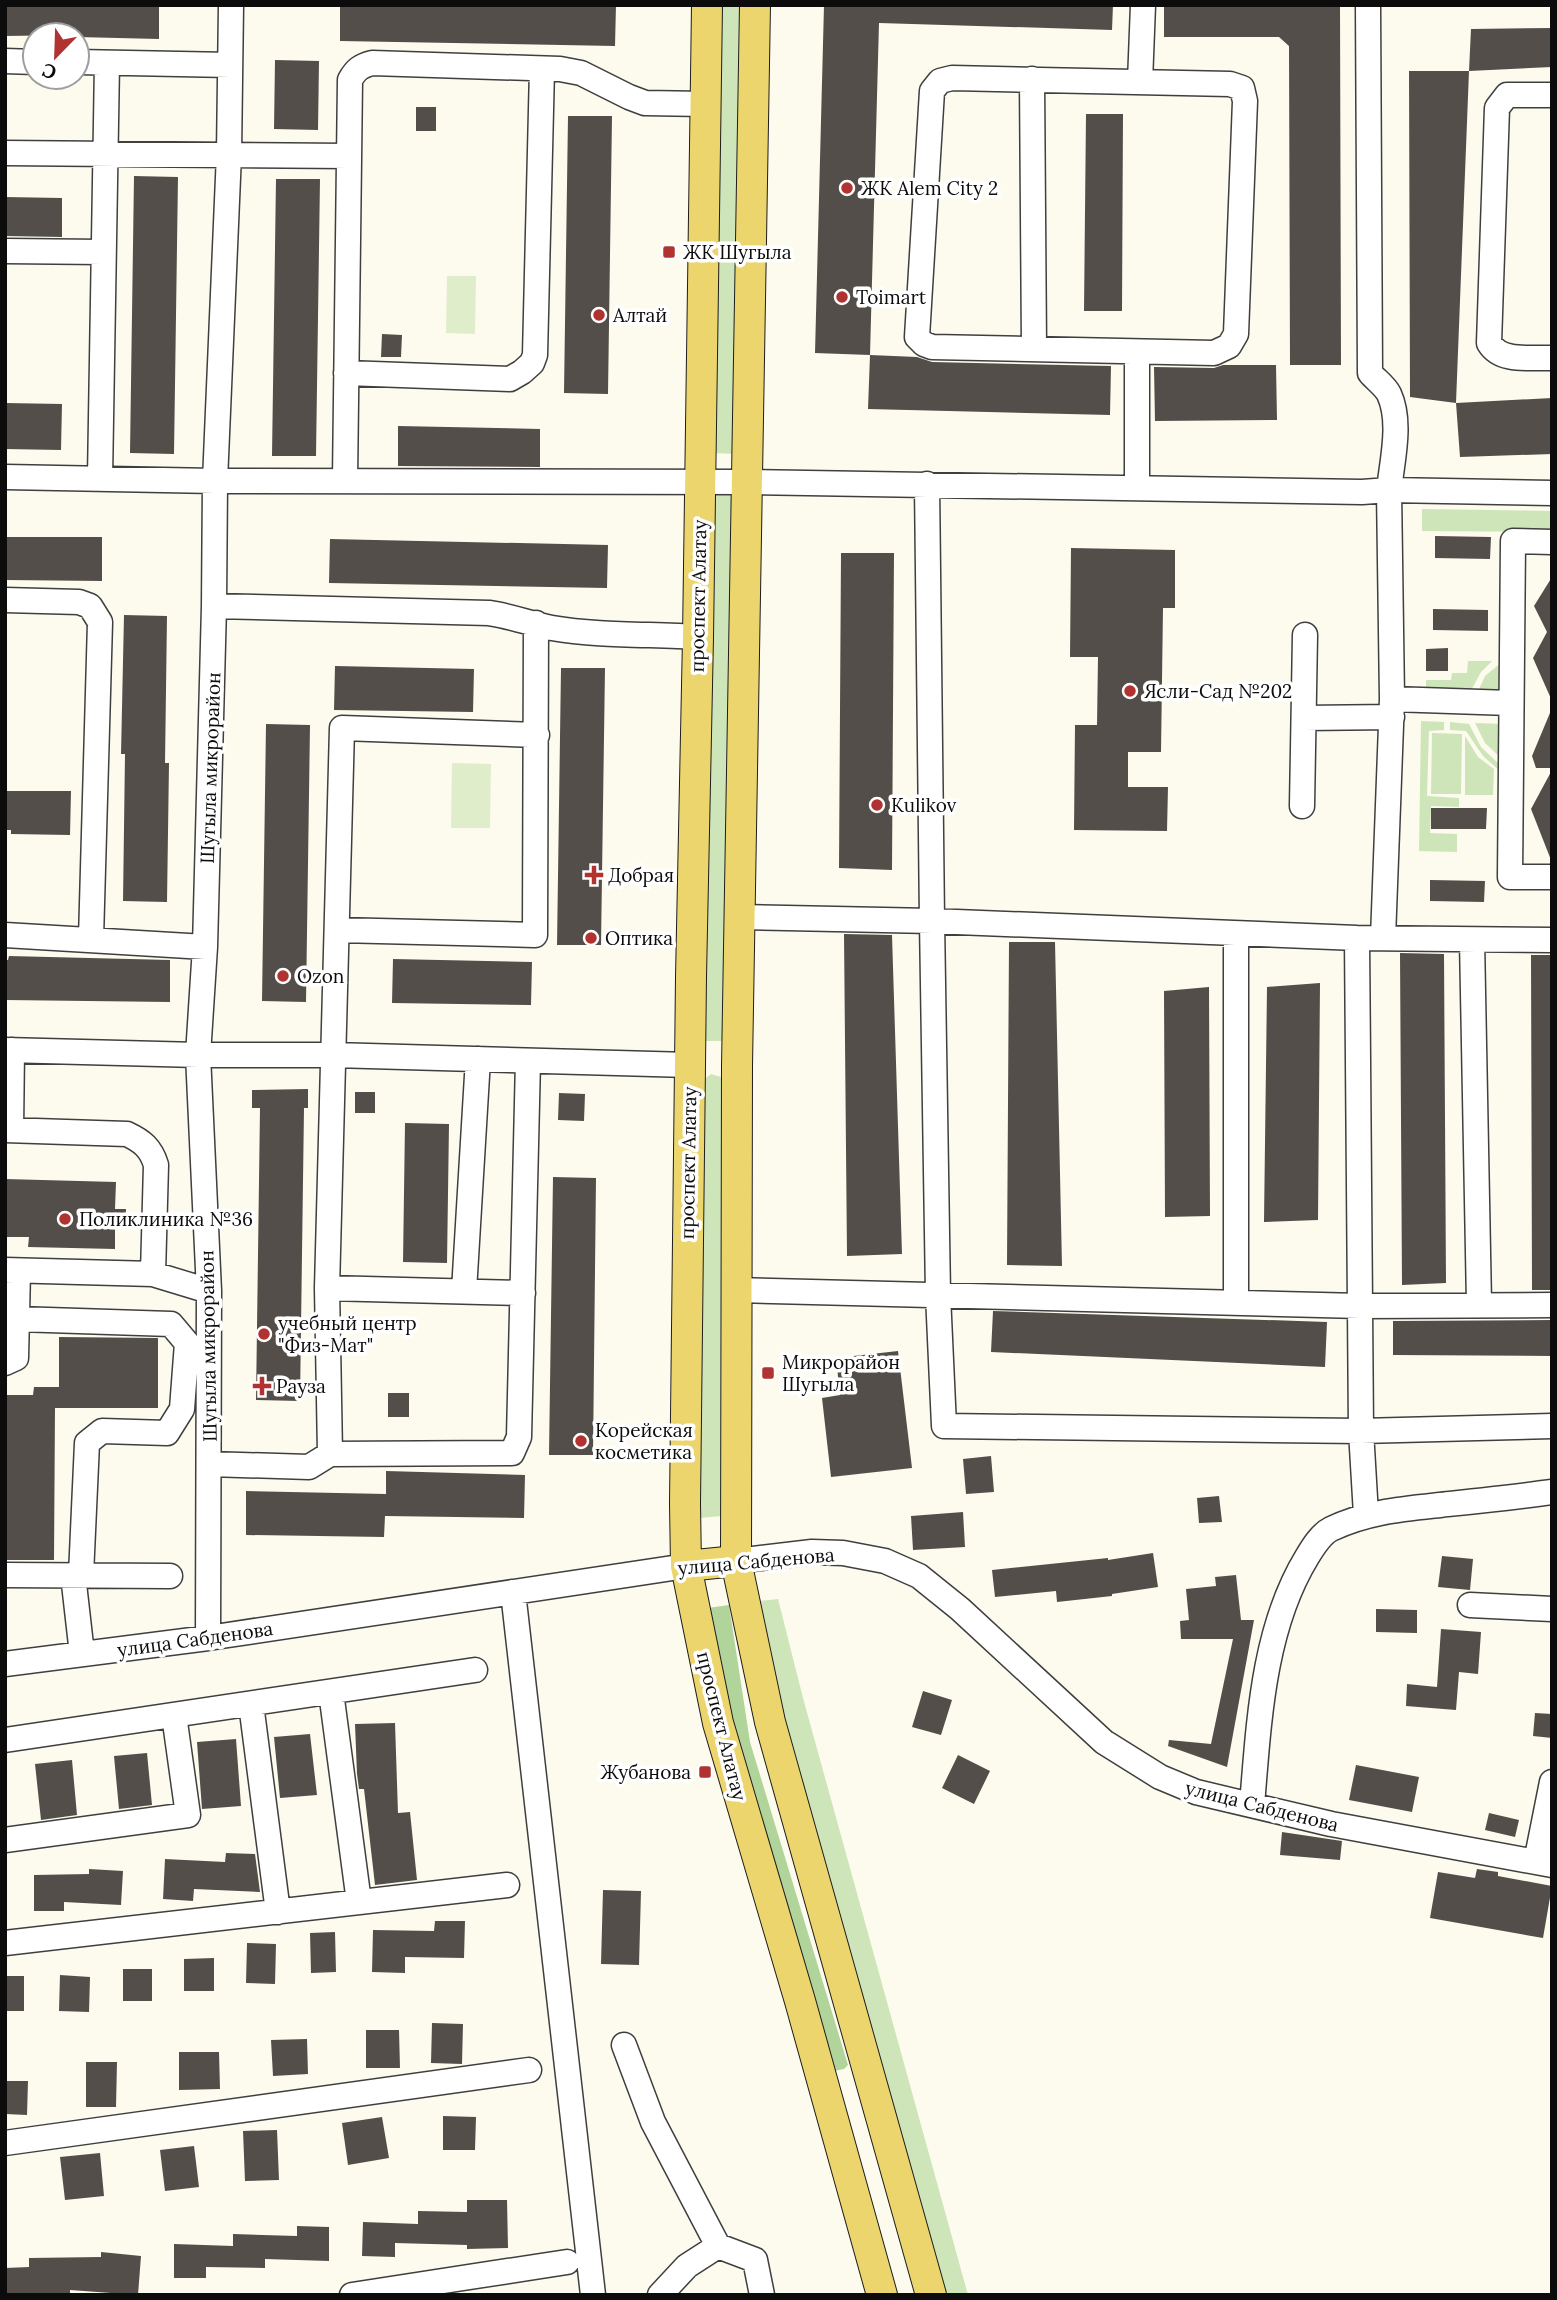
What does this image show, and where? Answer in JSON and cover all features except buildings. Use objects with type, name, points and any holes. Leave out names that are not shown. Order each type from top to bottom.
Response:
[{"type":"main road","name":"проспект Алатау","points":[[707,5],[690,1065],[686,1566],[718,1723],[882,2295]]},
{"type":"main road","points":[[755,5],[737,1066],[736,1561],[770,1722],[932,2295]]},
{"type":"main road","points":[[690,1065],[737,1066]]},
{"type":"main road","name":"улица Сабденова","points":[[686,1566],[736,1561]]},
{"type":"main road","points":[[823,2087],[869,2072]]},
{"type":"street","name":"Шугыла микрорайон","points":[[208,1638],[209,1291],[198,1055],[205,947],[215,481],[229,154],[231,5]]},
{"type":"street","points":[[1140,82],[1143,5]]},
{"type":"street","points":[[1368,5],[1370,373],[1388,392],[1393,405],[1395,426],[1389,490],[1392,708],[1383,938]]},
{"type":"street","points":[[91,62],[230,65]]},
{"type":"street","points":[[100,478],[107,63]]},
{"type":"street","points":[[345,480],[350,80],[355,71],[372,63],[560,69],[580,73],[645,103],[705,104]]},
{"type":"street","points":[[346,373],[510,379],[531,363],[535,355],[541,69]]},
{"type":"street","points":[[952,78],[1032,79],[1230,84],[1242,88],[1245,101],[1236,334],[1229,346],[1214,354],[932,347],[923,344],[917,337],[932,91],[940,81],[952,78]]},
{"type":"street","points":[[1032,79],[1034,349]]},
{"type":"street","points":[[1552,95],[1507,95],[1497,108],[1489,343],[1494,352],[1505,356],[1552,358]]},
{"type":"street","points":[[5,153],[349,156]]},
{"type":"street","points":[[5,251],[103,252]]},
{"type":"street","points":[[1137,352],[1137,487]]},
{"type":"street","points":[[5,477],[215,481],[748,482],[1552,493]]},
{"type":"street","points":[[927,484],[938,1295],[944,1426],[1361,1431],[1552,1426]]},
{"type":"street","points":[[1552,542],[1513,541],[1510,703],[1510,877],[1552,877]]},
{"type":"street","points":[[5,600],[79,602],[90,606],[100,622],[91,939]]},
{"type":"street","points":[[214,606],[489,613],[550,628],[698,637]]},
{"type":"street","points":[[338,930],[536,935],[536,623]]},
{"type":"street","points":[[1302,806],[1305,635]]},
{"type":"street","points":[[1304,718],[1392,708],[1510,703]]},
{"type":"street","points":[[330,1454],[327,1288],[342,728],[537,735]]},
{"type":"street","points":[[740,917],[932,921],[1357,938],[1552,940]]},
{"type":"street","points":[[1236,1303],[1237,934]]},
{"type":"street","points":[[5,935],[205,947]]},
{"type":"street","points":[[1357,938],[1361,1431],[1366,1514]]},
{"type":"street","points":[[1472,940],[1479,1304]]},
{"type":"street","points":[[153,1274],[156,1165],[152,1153],[141,1141],[127,1134],[8,1130],[9,1050],[333,1055],[690,1065]]},
{"type":"street","points":[[464,1291],[478,1059]]},
{"type":"street","points":[[209,1464],[309,1467],[330,1454],[512,1453],[519,1437],[528,1061]]},
{"type":"street","points":[[5,1363],[16,1358],[12,1271],[153,1274],[209,1291]]},
{"type":"street","points":[[327,1288],[523,1293]]},
{"type":"street","points":[[736,1290],[1360,1306],[1552,1305]]},
{"type":"street","points":[[16,1319],[171,1324],[187,1343],[182,1409],[167,1433],[102,1432],[87,1443],[77,1575],[82,1654]]},
{"type":"street","points":[[1252,1805],[1258,1729],[1270,1657],[1282,1608],[1296,1575],[1313,1546],[1328,1530],[1366,1514],[1552,1492]]},
{"type":"street","name":"улица Сабденова","points":[[736,1561],[812,1552],[843,1553],[885,1561],[919,1576],[960,1609],[1104,1741],[1160,1777],[1196,1792],[1331,1825],[1544,1864]]},
{"type":"street","name":"улица Сабденова","points":[[5,1664],[208,1638],[686,1566]]},
{"type":"street","points":[[5,1575],[170,1576]]},
{"type":"street","points":[[513,1592],[592,2283],[607,2295]]},
{"type":"street","points":[[1470,1605],[1552,1609]]},
{"type":"street","points":[[5,1740],[475,1671]]},
{"type":"street","points":[[331,1692],[359,1902]]},
{"type":"street","points":[[251,1704],[278,1912]]},
{"type":"street","points":[[5,1840],[188,1815],[174,1715]]},
{"type":"street","points":[[1544,1864],[1552,1782]]},
{"type":"street","points":[[5,1943],[507,1885]]},
{"type":"street","points":[[624,2045],[653,2122],[718,2246],[755,2260],[762,2295]]},
{"type":"street","points":[[5,2143],[529,2070]]},
{"type":"street","points":[[660,2295],[687,2266],[718,2246]]},
{"type":"street","points":[[352,2295],[567,2262]]},
{"type":"green space","points":[[718,5],[743,5],[736,454],[713,453]]},
{"type":"green space","points":[[447,276],[476,276],[475,334],[446,333]]},
{"type":"green space","points":[[715,492],[730,492],[733,495],[726,1041],[703,1041],[711,501]]},
{"type":"green space","points":[[1422,509],[1552,511],[1552,532],[1422,531]]},
{"type":"green space","points":[[1468,661],[1492,661],[1481,672],[1468,696],[1426,695],[1426,680],[1451,680],[1452,673],[1467,673]]},
{"type":"green space","points":[[1502,662],[1501,696],[1476,696],[1485,676]]},
{"type":"green space","points":[[1421,721],[1444,722],[1444,730],[1429,731],[1427,796],[1459,798],[1459,807],[1431,806],[1430,833],[1457,834],[1457,852],[1419,851]]},
{"type":"green space","points":[[1450,722],[1469,724],[1481,747],[1500,765],[1501,772],[1483,756],[1466,731],[1450,730]]},
{"type":"green space","points":[[1475,723],[1502,724],[1501,758],[1485,743]]},
{"type":"green space","points":[[1432,733],[1462,734],[1461,794],[1431,794]]},
{"type":"green space","points":[[1465,736],[1478,757],[1494,769],[1493,795],[1465,795]]},
{"type":"green space","points":[[452,763],[491,764],[490,828],[451,828]]},
{"type":"green space","points":[[711,1074],[724,1081],[723,1516],[699,1518],[703,1080]]},
{"type":"green space","points":[[778,1599],[968,2295],[947,2295],[780,1700],[759,1601]]},
{"type":"green space","points":[[729,1605],[750,1742],[848,2065],[844,2069],[834,2071],[732,1743],[708,1608]]},
{"type":"place","name":"ЖК Alem City 2","points":[[847,188]]},
{"type":"place","name":"ЖК Шугыла","points":[[669,252]]},
{"type":"place","name":"Toimart","points":[[842,297]]},
{"type":"place","name":"Алтай","points":[[599,315]]},
{"type":"place","name":"Ясли-Сад №202","points":[[1130,691]]},
{"type":"place","name":"Kulikov","points":[[877,805]]},
{"type":"place","name":"Добрая","points":[[594,875]]},
{"type":"place","name":"Оптика","points":[[591,938]]},
{"type":"place","name":"Ozon","points":[[283,976]]},
{"type":"place","name":"Поликлиника №36","points":[[65,1219]]},
{"type":"place","name":"учебный центр \"Физ-Мат\"","points":[[264,1334]]},
{"type":"place","name":"Микрорайон Шугыла","points":[[768,1373]]},
{"type":"place","name":"Рауза","points":[[262,1386]]},
{"type":"place","name":"Корейская косметика","points":[[581,1441]]},
{"type":"place","name":"Жубанова","points":[[705,1772]]}]
